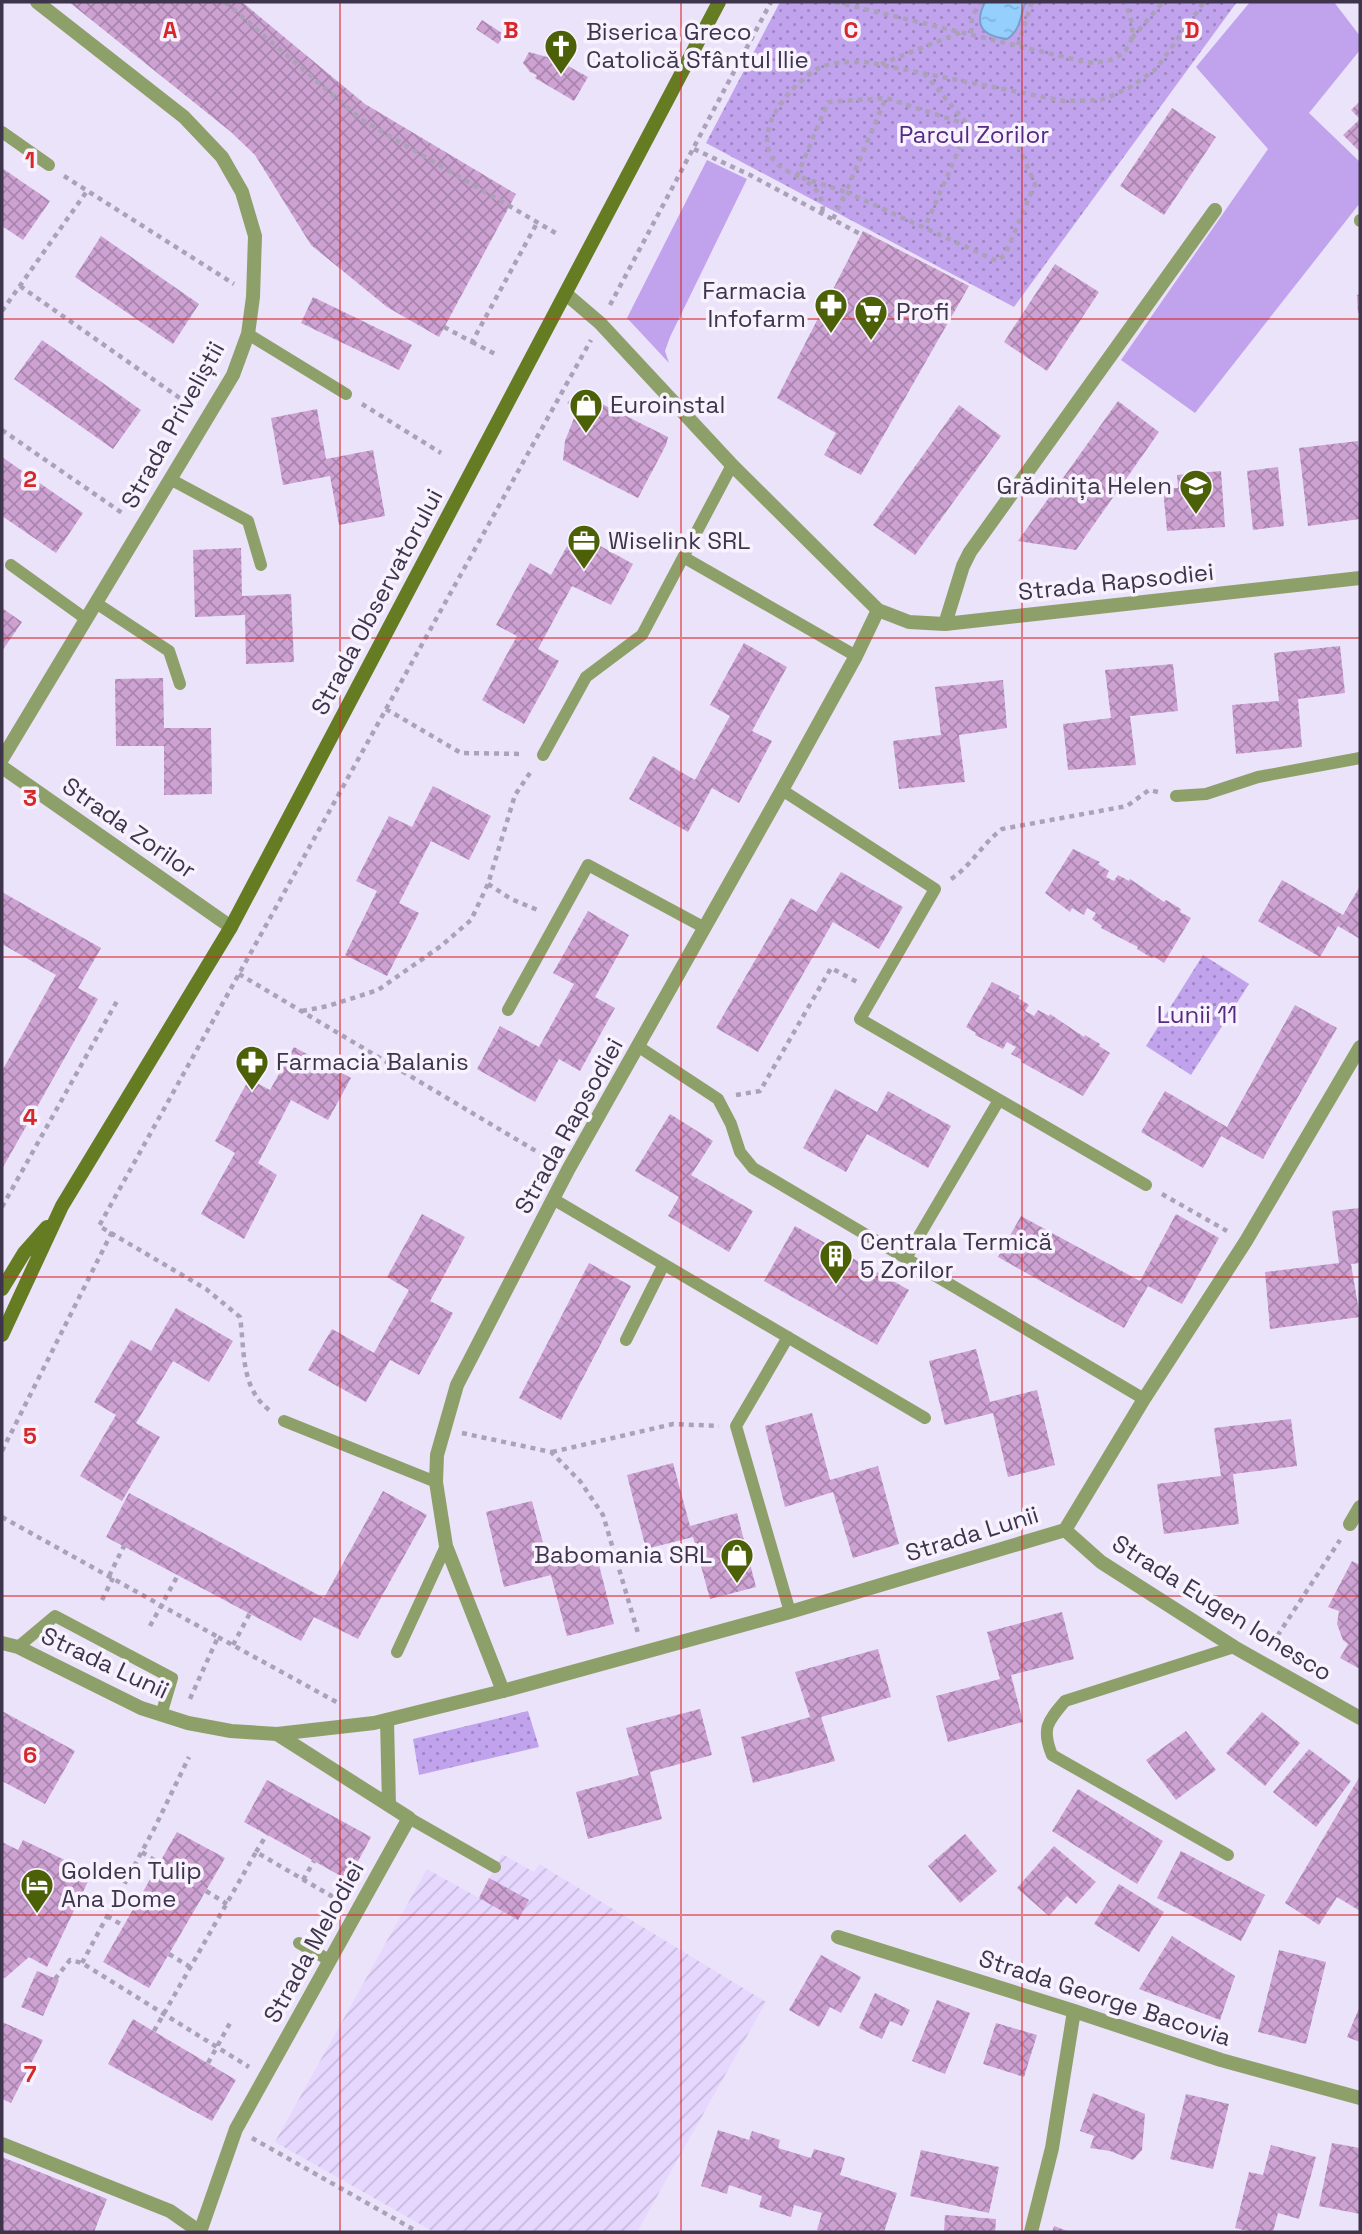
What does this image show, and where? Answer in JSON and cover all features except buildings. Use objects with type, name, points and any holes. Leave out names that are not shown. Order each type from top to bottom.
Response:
[{"type":"main road","name":"Strada Observatorului","points":[[2,1335],[59,1213],[231,927],[719,2]]},
{"type":"main road","name":"Strada Observatorului","points":[[2,1289],[24,1253],[59,1213]]},
{"type":"street","name":"Strada Priveliștii","points":[[2,759],[233,375],[248,334],[253,297],[255,236],[242,192],[222,157],[184,117],[37,2]]},
{"type":"street","points":[[945,624],[970,552],[1215,209]]},
{"type":"street","name":"Strada Rapsodiei","points":[[566,294],[600,323],[732,465],[878,610],[909,622],[945,624],[1360,578]]},
{"type":"street","name":"Strada Rapsodiei","points":[[503,1691],[446,1546],[436,1482],[437,1455],[457,1385],[568,1170],[782,790],[856,656],[878,610]]},
{"type":"street","name":"Strada Zorilor","points":[[2,767],[231,927]]},
{"type":"street","name":"Strada Lunii","points":[[9,1643],[141,1708],[161,1715],[231,1731],[277,1734],[381,1722],[503,1691],[790,1612],[1065,1530],[1144,1399],[1246,1241],[1360,1048]]},
{"type":"street","points":[[1350,1524],[1360,1507]]},
{"type":"street","name":"Strada Eugen Ionesco","points":[[1065,1530],[1101,1562],[1234,1647],[1360,1718]]},
{"type":"street","points":[[381,1722],[389,1805]]},
{"type":"street","points":[[277,1734],[409,1818]]},
{"type":"street","name":"Strada Melodiei","points":[[200,2232],[236,2129],[409,1818]]},
{"type":"street","name":"Strada George Bacovia","points":[[838,1937],[1221,2060],[1360,2098]]},
{"type":"street","points":[[1031,2232],[1052,2148],[1074,2011]]},
{"type":"street","points":[[2,2144],[170,2211],[200,2232]]},
{"type":"lane","points":[[2,131],[49,165]]},
{"type":"lane","points":[[248,334],[346,394]]},
{"type":"lane","points":[[543,755],[586,677],[642,635],[732,465]]},
{"type":"lane","points":[[170,479],[248,521],[261,565]]},
{"type":"lane","points":[[685,558],[856,656]]},
{"type":"lane","points":[[12,565],[86,619]]},
{"type":"lane","points":[[96,603],[169,651],[180,684]]},
{"type":"lane","points":[[1176,796],[1206,794],[1258,777],[1360,758]]},
{"type":"lane","points":[[782,790],[935,889],[860,1019],[1146,1185]]},
{"type":"lane","points":[[508,1010],[588,865],[705,928]]},
{"type":"lane","points":[[639,1047],[718,1099],[731,1124],[740,1152],[753,1168],[1144,1399]]},
{"type":"lane","points":[[906,1258],[999,1100]]},
{"type":"lane","points":[[553,1199],[925,1418]]},
{"type":"lane","points":[[626,1339],[664,1264]]},
{"type":"lane","points":[[788,1337],[736,1426],[790,1612]]},
{"type":"lane","points":[[284,1421],[436,1482]]},
{"type":"lane","points":[[397,1653],[446,1546]]},
{"type":"lane","points":[[9,1643],[55,1616],[172,1678],[161,1715]]},
{"type":"lane","points":[[1228,1855],[1052,1755],[1045,1739],[1048,1720],[1065,1701],[1234,1647]]},
{"type":"lane","points":[[409,1818],[495,1867]]},
{"type":"lane","points":[[299,1943],[329,1960]]},
{"type":"path","points":[[225,2],[362,120],[559,235]]},
{"type":"path","points":[[284,1421],[259,1402],[247,1382],[240,1317],[206,1289],[99,1226],[600,323],[771,2]]},
{"type":"path","points":[[835,2],[1085,62],[1100,63],[1116,60],[1130,46],[1133,29],[1131,15],[1124,2]]},
{"type":"path","points":[[861,8],[867,2]]},
{"type":"path","points":[[971,33],[972,17],[981,2]]},
{"type":"path","points":[[1018,45],[1032,2]]},
{"type":"path","points":[[1132,38],[1163,2]]},
{"type":"path","points":[[822,213],[823,205],[819,194],[810,183],[773,160],[766,132],[784,98],[818,69],[839,62],[880,64],[1064,101],[1101,100],[1129,88],[1156,69],[1204,2]]},
{"type":"path","points":[[880,64],[964,31]]},
{"type":"path","points":[[924,73],[969,126]]},
{"type":"path","points":[[886,98],[1017,143],[1035,184],[1005,255],[997,261],[846,192],[797,176],[828,102],[886,98]]},
{"type":"path","points":[[833,219],[886,98]]},
{"type":"path","points":[[925,227],[969,126]]},
{"type":"path","points":[[694,149],[750,175],[862,235]]},
{"type":"path","points":[[49,165],[253,297]]},
{"type":"path","points":[[2,311],[87,191]]},
{"type":"path","points":[[472,342],[537,223]]},
{"type":"path","points":[[20,286],[207,418]]},
{"type":"path","points":[[444,327],[495,354]]},
{"type":"path","points":[[346,394],[441,453]]},
{"type":"path","points":[[2,430],[142,526]]},
{"type":"path","points":[[386,709],[461,753],[543,755]]},
{"type":"path","points":[[302,1011],[379,990],[441,946],[471,920],[488,884],[515,795],[543,755]]},
{"type":"path","points":[[935,889],[964,870],[992,837],[1002,830],[1127,806],[1149,790],[1176,796]]},
{"type":"path","points":[[488,884],[511,899],[560,916]]},
{"type":"path","points":[[760,1091],[831,968],[876,993]]},
{"type":"path","points":[[239,974],[568,1170]]},
{"type":"path","points":[[2,1207],[117,1001]]},
{"type":"path","points":[[1146,1185],[1246,1241]]},
{"type":"path","points":[[2,1451],[112,1232]]},
{"type":"path","points":[[444,1429],[551,1452],[673,1424],[736,1426]]},
{"type":"path","points":[[551,1452],[580,1481],[603,1515],[644,1652]]},
{"type":"path","points":[[2,1517],[218,1637],[381,1722]]},
{"type":"path","points":[[1260,1662],[1350,1524]]},
{"type":"path","points":[[102,1600],[124,1546]]},
{"type":"path","points":[[150,1626],[178,1575]]},
{"type":"path","points":[[233,1645],[250,1614]]},
{"type":"path","points":[[187,1704],[218,1637]]},
{"type":"path","points":[[82,1963],[189,1757]]},
{"type":"path","points":[[154,2031],[267,1834]]},
{"type":"path","points":[[142,1852],[160,1864]]},
{"type":"path","points":[[256,1852],[357,1911]]},
{"type":"path","points":[[303,1880],[314,1861]]},
{"type":"path","points":[[206,1891],[227,1904]]},
{"type":"path","points":[[107,1916],[124,1926]]},
{"type":"path","points":[[169,1954],[190,1967]]},
{"type":"path","points":[[55,1979],[70,1960],[82,1963],[264,2077]]},
{"type":"path","points":[[208,2063],[230,2023]]},
{"type":"path","points":[[236,2129],[418,2232]]},
{"type":"shaded area","points":[[502,1854],[534,1872],[539,1864],[766,2002],[637,2232],[434,2232],[275,2142],[427,1869],[479,1898]]},
{"type":"green space","name":"Parcul Zorilor","points":[[780,2],[1237,2],[1014,307],[706,143]]},
{"type":"green space","points":[[1250,2],[1334,2],[1360,36],[1360,50],[1309,113],[1360,162],[1360,203],[1195,413],[1121,360],[1268,149],[1196,67]]},
{"type":"green space","points":[[707,160],[747,179],[670,337],[665,351],[669,363],[627,318]]},
{"type":"green space","name":"Lunii 11","points":[[1203,955],[1249,984],[1191,1075],[1146,1046]]},
{"type":"green space","points":[[528,1711],[539,1747],[419,1775],[413,1739]]},
{"type":"water","points":[[985,2],[1025,2],[1017,27],[1007,39],[992,35],[982,28],[980,17]]},
{"type":"place","name":"Biserica Greco Catolică Sfântul Ilie","points":[[561,76]]},
{"type":"place","name":"Farmacia Infofarm","points":[[831,335]]},
{"type":"place","name":"Profi","points":[[871,342]]},
{"type":"place","name":"Euroinstal","points":[[586,435]]},
{"type":"place","name":"Grădinița Helen","points":[[1196,516]]},
{"type":"place","name":"Wiselink SRL","points":[[584,571]]},
{"type":"place","name":"Farmacia Balanis","points":[[252,1092]]},
{"type":"place","name":"Centrala Termică 5 Zorilor","points":[[836,1286]]},
{"type":"place","name":"Babomania SRL","points":[[737,1585]]},
{"type":"place","name":"Golden Tulip Ana Dome","points":[[37,1915]]}]
